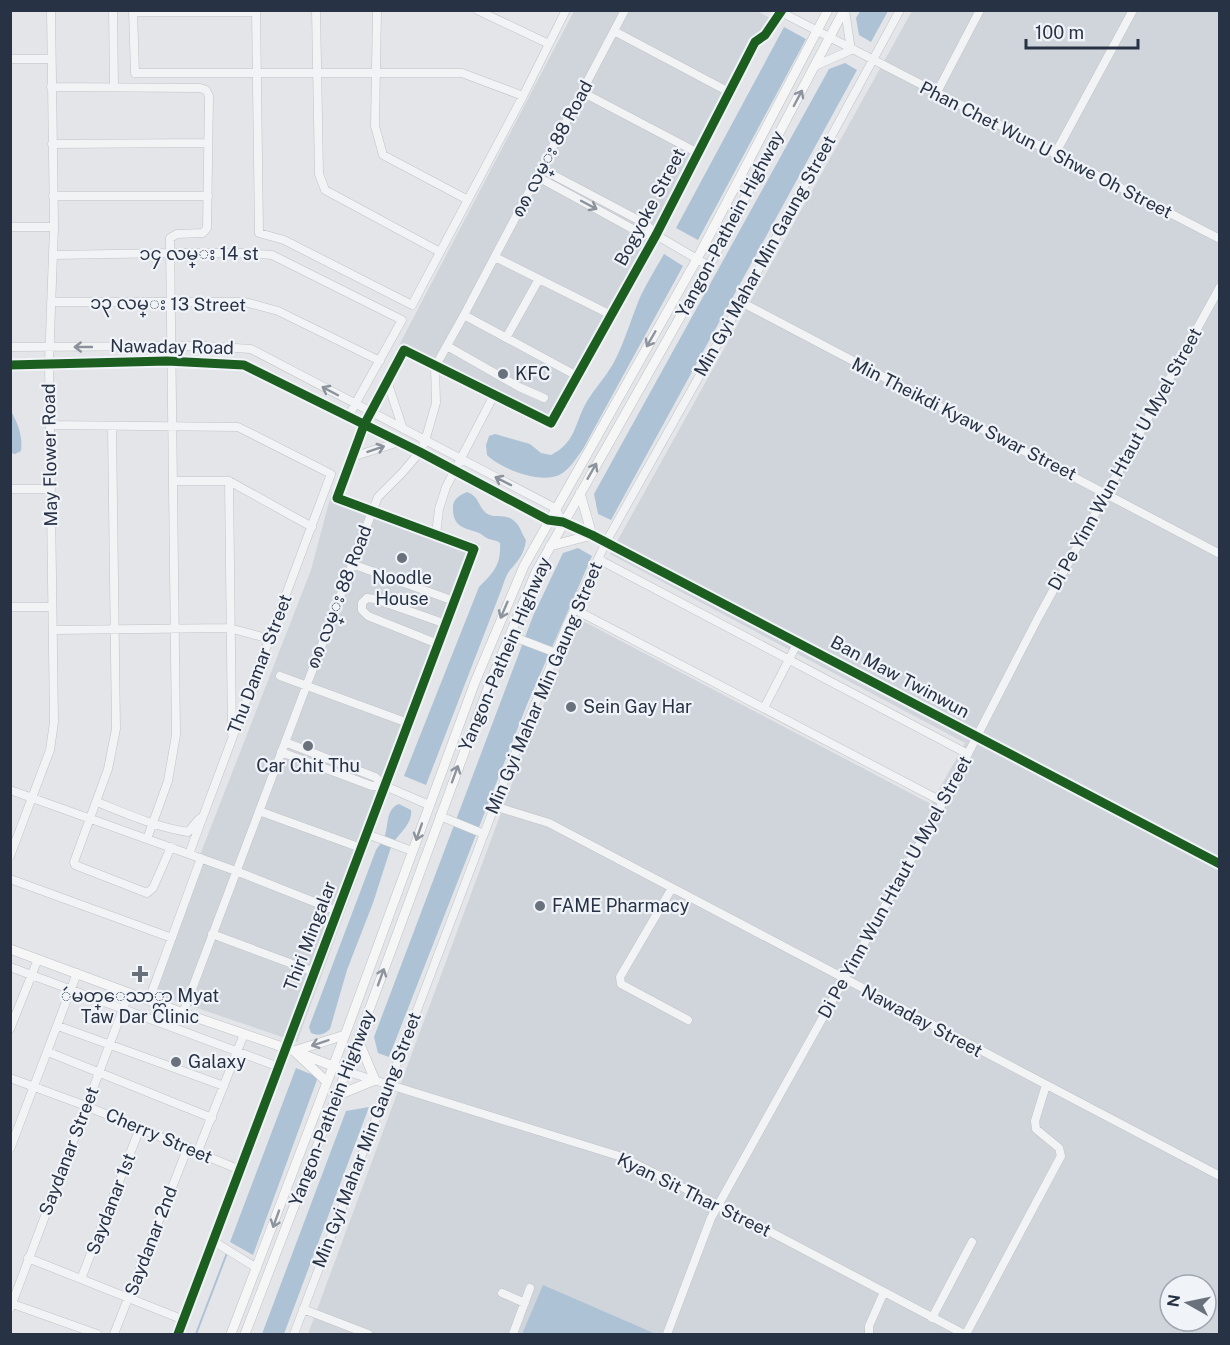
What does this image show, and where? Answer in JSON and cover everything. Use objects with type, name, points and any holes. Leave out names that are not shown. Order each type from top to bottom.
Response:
[{"type":"main road","name":"Yangon-Pathein Highway","points":[[231,1335],[345,1035],[429,805],[506,606],[524,566],[697,259],[828,10]]},
{"type":"main road","name":"Yangon-Pathein Highway","points":[[245,1335],[508,637],[536,572],[709,266],[845,10]]},
{"type":"main road","points":[[550,546],[592,535],[580,493]]},
{"type":"main road","points":[[10,949],[345,1071]]},
{"type":"main road","points":[[290,1050],[345,1035]]},
{"type":"main road","points":[[336,1096],[375,1080],[358,1040]]},
{"type":"main road","points":[[290,1050],[327,1082]]},
{"type":"street","name":"May Flower Road","points":[[10,856],[50,750],[54,722],[49,363],[54,227],[51,10]]},
{"type":"street","points":[[113,10],[114,87]]},
{"type":"street","points":[[316,10],[319,174],[325,190],[440,252]]},
{"type":"street","points":[[377,10],[375,126],[383,155],[468,200]]},
{"type":"street","points":[[477,10],[549,44]]},
{"type":"street","points":[[523,96],[462,73],[257,71],[135,73],[134,11],[256,11],[257,71],[260,233],[284,240],[412,304],[523,96],[566,10]]},
{"type":"street","name":"၈၈ လမ္း 88 Road","points":[[183,1013],[378,497],[420,452],[425,441],[436,403],[435,367],[625,10]]},
{"type":"street","points":[[814,66],[851,50],[845,10]]},
{"type":"street","name":"Min Gyi Mahar Min Gaung Street","points":[[294,1335],[481,833],[494,806],[553,652],[606,542],[741,302],[900,10]]},
{"type":"street","points":[[936,94],[980,10]]},
{"type":"street","points":[[1055,154],[1133,10]]},
{"type":"street","name":"Phan Chet Wun U Shwe Oh Street","points":[[780,11],[816,32],[1220,239]]},
{"type":"street","name":"Bogyoke Street","points":[[494,395],[551,423],[656,235],[755,42],[765,35],[780,11]]},
{"type":"street","points":[[614,31],[729,92]]},
{"type":"street","points":[[10,59],[51,59]]},
{"type":"street","points":[[51,87],[200,88],[206,90],[209,96],[206,231],[173,235],[170,238],[176,735],[168,781],[147,838]]},
{"type":"street","points":[[582,92],[698,153]]},
{"type":"street","points":[[52,144],[208,143]]},
{"type":"street","points":[[542,169],[646,224],[656,235],[709,266]]},
{"type":"street","points":[[537,177],[640,233],[656,235]]},
{"type":"street","points":[[53,196],[208,196]]},
{"type":"street","points":[[10,227],[54,227]]},
{"type":"street","name":"၁၄ လမ္း 14 st","points":[[53,255],[171,253],[272,255],[402,320],[380,361]]},
{"type":"street","points":[[495,257],[610,315]]},
{"type":"street","points":[[506,338],[539,279]]},
{"type":"street","name":"Di Pe Yinn Wun Htaut U Myel Street","points":[[667,1335],[711,1218],[943,802],[1105,492],[1220,287]]},
{"type":"street","name":"၁၃ လမ္း 13 Street","points":[[51,302],[245,302],[278,311],[380,361]]},
{"type":"street","name":"Min Theikdi Kyaw Swar Street","points":[[741,302],[1220,554]]},
{"type":"street","points":[[464,315],[577,376]]},
{"type":"street","name":"Nawaday Road","points":[[10,347],[170,346],[251,349],[555,508]]},
{"type":"street","points":[[447,346],[519,387],[544,398]]},
{"type":"street","points":[[404,350],[494,395],[454,470],[438,509],[436,535],[337,498],[364,424],[387,381],[404,350]]},
{"type":"street","name":"Nawaday Road","points":[[10,365],[170,361],[244,365],[420,452],[548,520]]},
{"type":"street","points":[[348,417],[380,361]]},
{"type":"street","points":[[387,381],[403,429]]},
{"type":"street","points":[[50,425],[172,428]]},
{"type":"street","points":[[112,427],[116,729],[108,769],[91,819],[74,858],[75,865],[147,893],[153,888],[171,847]]},
{"type":"street","name":"Thu Damar Street","points":[[172,428],[238,427],[331,474],[189,854]]},
{"type":"street","points":[[352,457],[399,442]]},
{"type":"street","points":[[173,481],[229,481],[312,526]]},
{"type":"street","points":[[229,481],[232,739]]},
{"type":"street","points":[[10,489],[51,489]]},
{"type":"street","points":[[555,508],[563,522]]},
{"type":"street","name":"Ban Maw Twinwun","points":[[548,520],[563,522],[606,542],[1220,864]]},
{"type":"street","name":"Thiri Mingalar","points":[[178,1335],[279,1067],[290,1050],[314,972],[474,549],[436,535]]},
{"type":"street","points":[[598,559],[968,754]]},
{"type":"street","points":[[352,564],[454,602]]},
{"type":"street","points":[[438,644],[368,616],[362,610],[362,603],[367,598],[375,599],[446,624]]},
{"type":"street","points":[[10,607],[52,607]]},
{"type":"street","points":[[574,609],[943,802]]},
{"type":"street","points":[[53,630],[229,628],[270,639]]},
{"type":"street","points":[[508,637],[553,652]]},
{"type":"street","points":[[764,708],[798,642]]},
{"type":"street","points":[[280,676],[408,723]]},
{"type":"street","points":[[285,742],[375,777],[385,786],[429,805]]},
{"type":"street","points":[[281,752],[372,786],[385,786]]},
{"type":"street","points":[[330,770],[333,760]]},
{"type":"street","points":[[10,790],[147,838],[337,911]]},
{"type":"street","points":[[97,802],[152,824],[188,832],[205,811]]},
{"type":"street","name":"Nawaday Street","points":[[494,806],[549,823],[845,981],[1220,1176]]},
{"type":"street","points":[[259,811],[361,848]]},
{"type":"street","points":[[440,816],[481,833]]},
{"type":"street","points":[[367,834],[412,851]]},
{"type":"street","points":[[149,1000],[201,858]]},
{"type":"street","points":[[10,879],[172,938]]},
{"type":"street","points":[[672,888],[620,977],[621,984],[688,1020]]},
{"type":"street","points":[[213,934],[314,972]]},
{"type":"street","points":[[10,1029],[14,1008],[38,959]]},
{"type":"street","points":[[10,967],[279,1067]]},
{"type":"street","points":[[10,1149],[77,973]]},
{"type":"street","name":"Saydanar Street","points":[[11,1305],[129,993]]},
{"type":"street","points":[[58,1026],[224,1086]]},
{"type":"street","points":[[198,1151],[244,1034]]},
{"type":"street","points":[[48,1052],[212,1118]]},
{"type":"street","name":"Kyan Sit Thar Street","points":[[345,1071],[622,1157],[965,1335]]},
{"type":"street","name":"Cherry Street","points":[[10,1078],[86,1106],[240,1170]]},
{"type":"street","points":[[965,1335],[1061,1156],[1059,1148],[1036,1129],[1035,1121],[1046,1085]]},
{"type":"street","name":"Saydanar 1st","points":[[81,1280],[140,1128]]},
{"type":"street","name":"Saydanar 2nd","points":[[114,1335],[188,1147]]},
{"type":"street","points":[[213,1241],[257,1268]]},
{"type":"street","points":[[932,1318],[972,1242]]},
{"type":"street","points":[[28,1258],[183,1320]]},
{"type":"street","points":[[513,1335],[530,1288]]},
{"type":"street","points":[[869,1335],[869,1326],[884,1292]]},
{"type":"street","points":[[502,1293],[525,1303]]},
{"type":"street","points":[[11,1305],[98,1335]]},
{"type":"street","points":[[303,1309],[368,1335]]},
{"type":"shaded area","points":[[755,10],[770,18],[551,429],[396,351],[574,11]]},
{"type":"shaded area","points":[[912,11],[1219,11],[1219,1334],[308,1334],[528,740],[581,620],[931,804],[965,743],[610,554]]},
{"type":"shaded area","points":[[332,491],[480,544],[297,1042],[147,991],[311,570]]},
{"type":"water","points":[[861,10],[888,11],[871,42],[859,35],[856,18]]},
{"type":"water","points":[[784,27],[806,39],[698,240],[676,228]]},
{"type":"water","points":[[845,63],[857,70],[611,520],[598,514],[594,494],[829,69]]},
{"type":"water","points":[[664,254],[683,266],[583,449],[570,466],[561,474],[553,477],[533,477],[512,470],[487,455],[486,445],[489,436],[495,434],[530,444],[541,453],[551,455],[570,439],[586,403],[613,364],[641,295]]},
{"type":"water","points":[[11,411],[21,435],[21,451],[15,454],[11,453]]},
{"type":"water","points":[[467,492],[474,496],[486,513],[506,517],[516,522],[526,540],[521,556],[505,579],[426,785],[404,776],[479,587],[498,563],[499,557],[500,543],[461,526],[455,520],[453,506],[455,500]]},
{"type":"water","points":[[578,548],[592,556],[528,702],[389,1057],[378,1053],[374,1037],[533,616],[563,553]]},
{"type":"water","points":[[399,804],[411,810],[410,820],[391,847],[373,903],[347,970],[330,1029],[326,1033],[311,1033],[309,1027],[376,850],[386,834],[389,814]]},
{"type":"water","points":[[296,1068],[318,1077],[253,1255],[230,1242]]},
{"type":"water","points":[[369,1107],[284,1334],[262,1334],[346,1111]]},
{"type":"water","points":[[543,1285],[656,1334],[522,1334]]},
{"type":"waterway","points":[[196,1334],[227,1253]]},
{"type":"cycle path","points":[[178,1334],[474,549],[337,498],[364,425],[404,350],[551,423],[656,235],[755,42],[765,35],[782,10]]},
{"type":"cycle path","points":[[10,365],[167,361],[244,365],[420,452],[548,520],[563,522],[592,535],[1220,864]]},
{"type":"place","name":"KFC","points":[[503,374]]},
{"type":"place","name":"Noodle House","points":[[402,558]]},
{"type":"place","name":"Sein Gay Har","points":[[571,707]]},
{"type":"place","name":"Car Chit Thu","points":[[308,746]]},
{"type":"place","name":"FAME Pharmacy","points":[[540,906]]},
{"type":"place","name":"ဴမတ္ေသာ္တာ Myat Taw Dar Clinic","points":[[140,974]]},
{"type":"place","name":"Galaxy","points":[[176,1062]]}]
